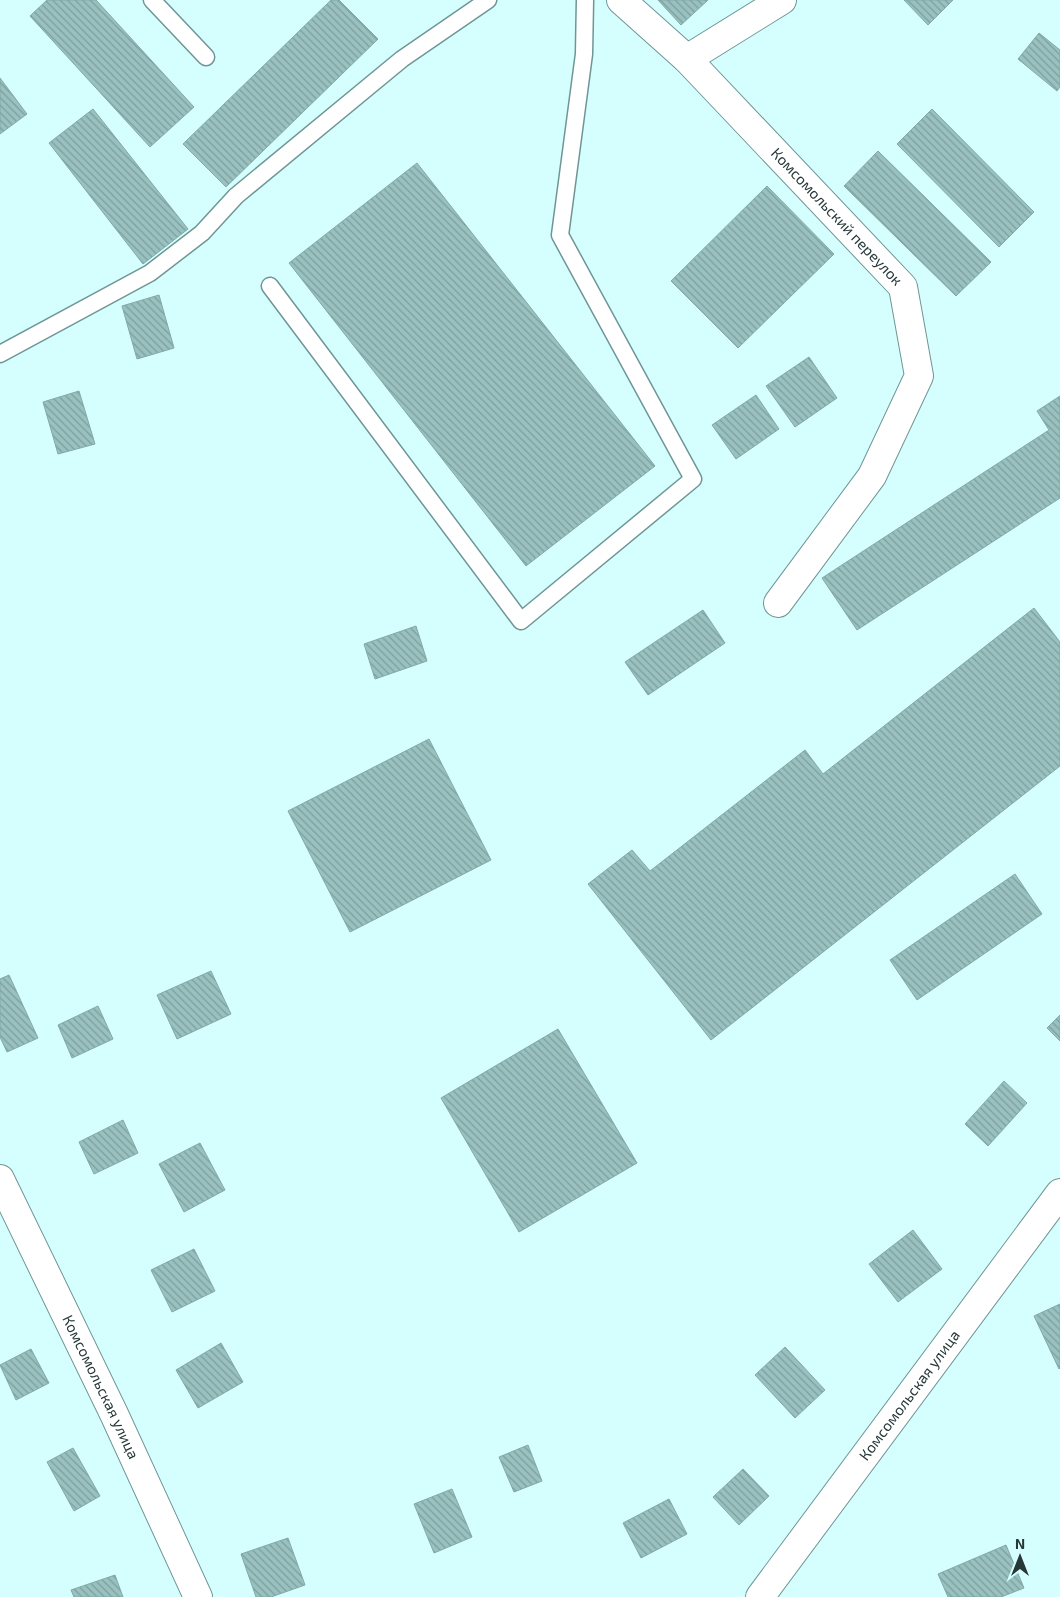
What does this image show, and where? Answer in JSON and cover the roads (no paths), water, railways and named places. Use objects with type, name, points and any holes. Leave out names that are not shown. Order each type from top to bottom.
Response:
[{"type":"street","name":"Комсомольский переулок","points":[[621,0],[687,58],[903,287],[919,376],[872,476],[778,603]]},
{"type":"street","points":[[687,58],[782,0]]},
{"type":"street","name":"Комсомольская улица","points":[[0,1178],[114,1414],[198,1597]]},
{"type":"street","name":"Комсомольская улица","points":[[760,1597],[1060,1193]]},
{"type":"lane","points":[[152,0],[206,56]]},
{"type":"lane","points":[[0,354],[150,274],[202,233],[236,196],[402,59],[488,0]]},
{"type":"lane","points":[[270,286],[521,621],[693,479],[560,235],[584,54],[585,0]]}]
